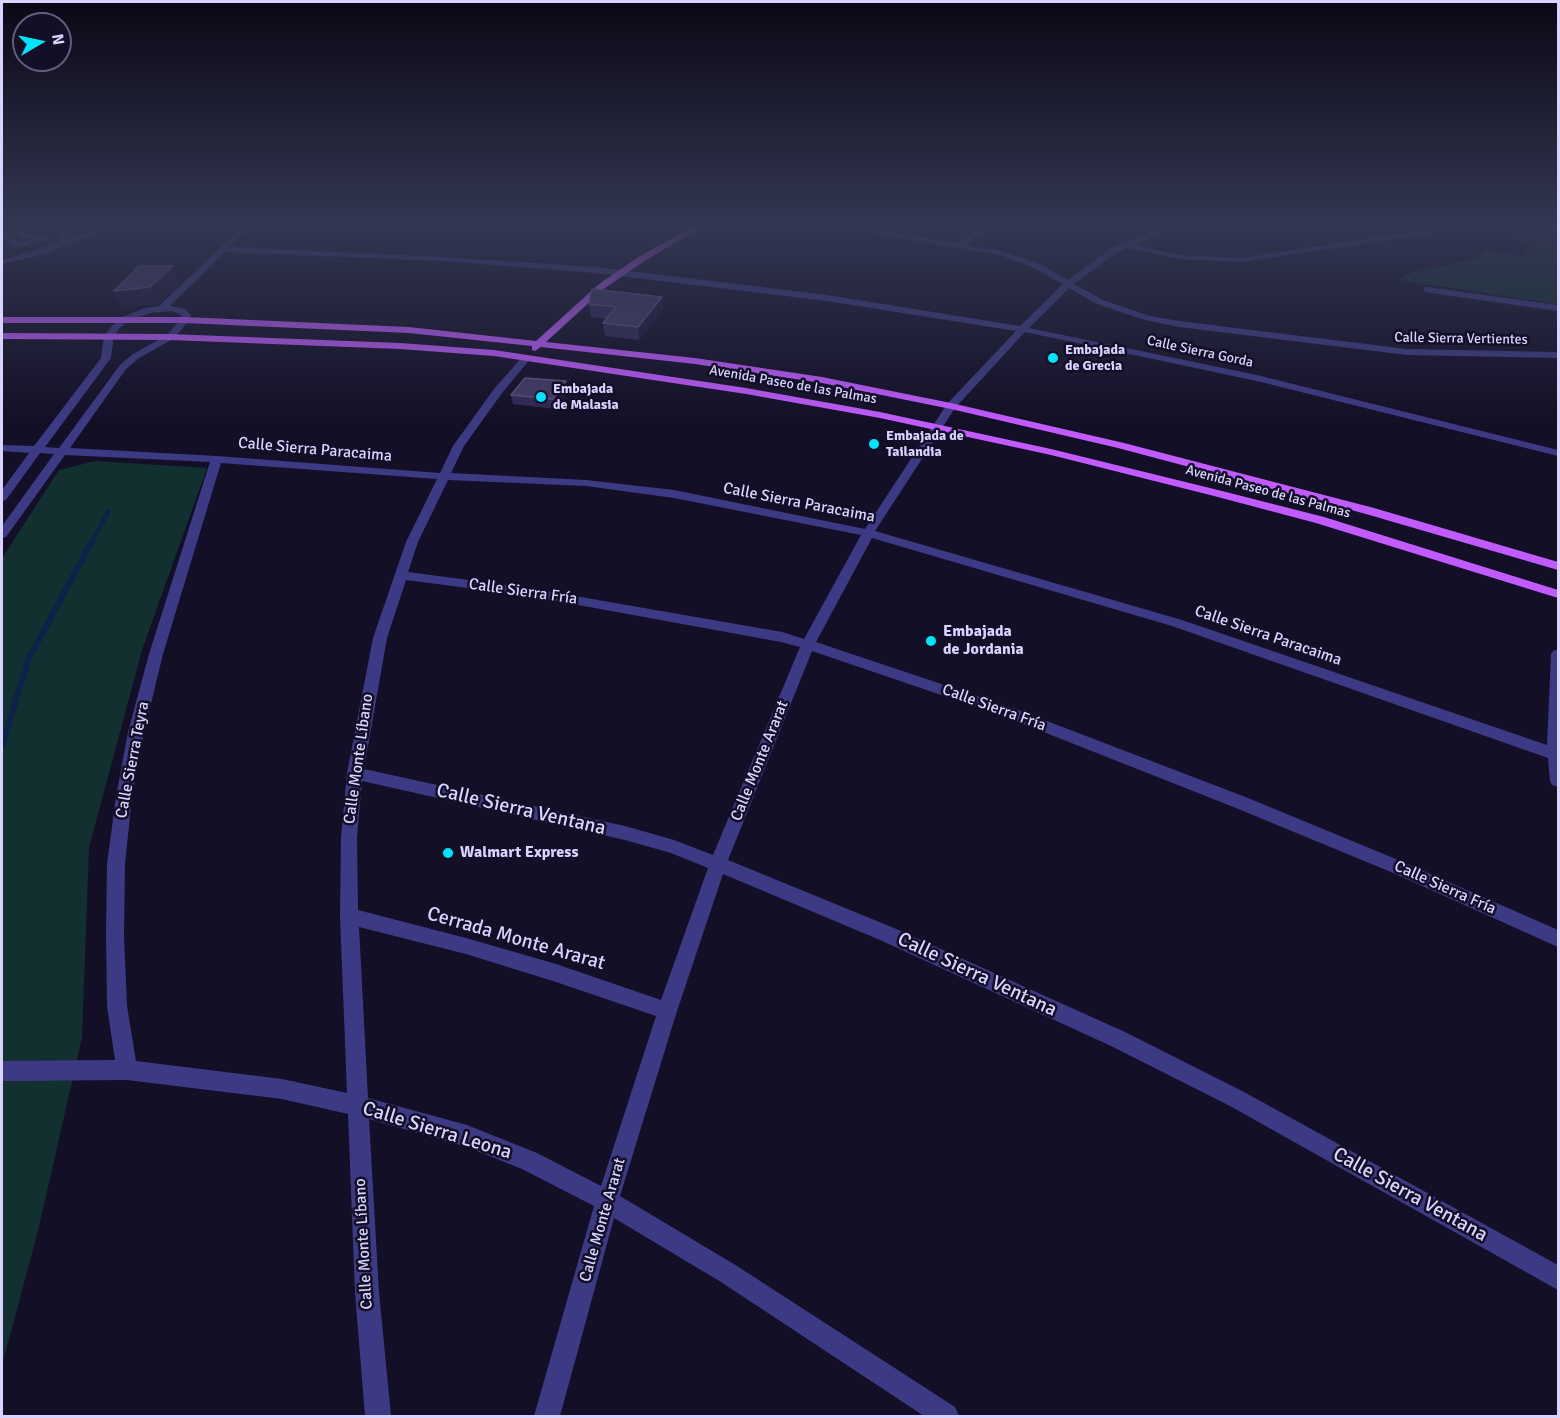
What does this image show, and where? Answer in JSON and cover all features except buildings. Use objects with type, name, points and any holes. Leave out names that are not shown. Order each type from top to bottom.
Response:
[{"type":"main road","name":"Calle Monte Líbano","points":[[526,358],[575,309],[595,293]]},
{"type":"main road","name":"Avenida Paseo de las Palmas","points":[[2,320],[185,320],[409,330],[540,343],[777,373],[951,406],[1261,481],[1425,526],[1558,566]]},
{"type":"main road","name":"Avenida Paseo de las Palmas","points":[[2,336],[170,337],[400,346],[526,358],[746,391],[936,427],[1051,452],[1298,514],[1558,594]]},
{"type":"street","points":[[162,308],[177,293]]},
{"type":"street","name":"Calle Sierra Gorda","points":[[787,293],[1022,329],[1257,378],[1558,453]]},
{"type":"street","name":"Calle Monte Ararat","points":[[547,1416],[607,1201],[667,1011],[718,864],[808,644],[868,533],[936,427],[951,406],[1058,293]]},
{"type":"street","name":"Calle Sierra Vertientes","points":[[1081,293],[1148,318],[1212,329],[1407,352],[1558,355]]},
{"type":"street","points":[[1449,293],[1558,308]]},
{"type":"street","points":[[2,497],[106,358],[109,336],[123,320],[136,313],[162,308],[182,311],[186,315],[185,320],[170,337],[136,356],[123,367],[2,534]]},
{"type":"street","name":"Calle Monte Líbano","points":[[378,1416],[367,1292],[356,1105],[349,916],[349,837],[355,773],[380,638],[412,542],[442,476],[475,422],[526,358]]},
{"type":"street","name":"Calle Sierra Paracaima","points":[[2,448],[217,459],[442,476],[586,483],[674,494],[868,533],[1176,622],[1557,754]]},
{"type":"street","name":"Calle Sierra Teyra","points":[[127,1070],[117,1006],[115,935],[116,864],[124,797],[136,732],[156,654],[217,459]]},
{"type":"street","name":"Calle Sierra Fría","points":[[400,575],[529,591],[760,633],[808,644],[1008,712],[1242,803],[1397,867],[1558,939]]},
{"type":"street","points":[[1558,654],[1558,781]]},
{"type":"street","name":"Calle Sierra Ventana","points":[[355,773],[625,833],[674,847],[887,934],[1118,1039],[1237,1099],[1558,1278]]},
{"type":"street","name":"Cerrada Monte Ararat","points":[[349,916],[522,963],[667,1011]]},
{"type":"street","name":"Calle Sierra Leona","points":[[2,1071],[127,1070],[282,1089],[356,1105],[467,1136],[529,1161],[607,1201],[729,1274],[946,1416]]},
{"type":"green space","points":[[1486,293],[1558,293],[1558,304]]},
{"type":"green space","points":[[95,461],[207,468],[142,650],[89,848],[82,1038],[38,1231],[2,1365],[2,558],[59,470]]},
{"type":"waterway","points":[[91,544],[108,512]]},
{"type":"waterway","points":[[2,746],[28,660],[91,543]]},
{"type":"place","name":"Embajada de Grecia","points":[[1053,358]]},
{"type":"place","name":"Embajada de Malasia","points":[[541,397]]},
{"type":"place","name":"Embajada de Tailandia","points":[[874,444]]},
{"type":"place","name":"Embajada de Jordania","points":[[931,641]]},
{"type":"place","name":"Walmart Express","points":[[448,853]]}]
